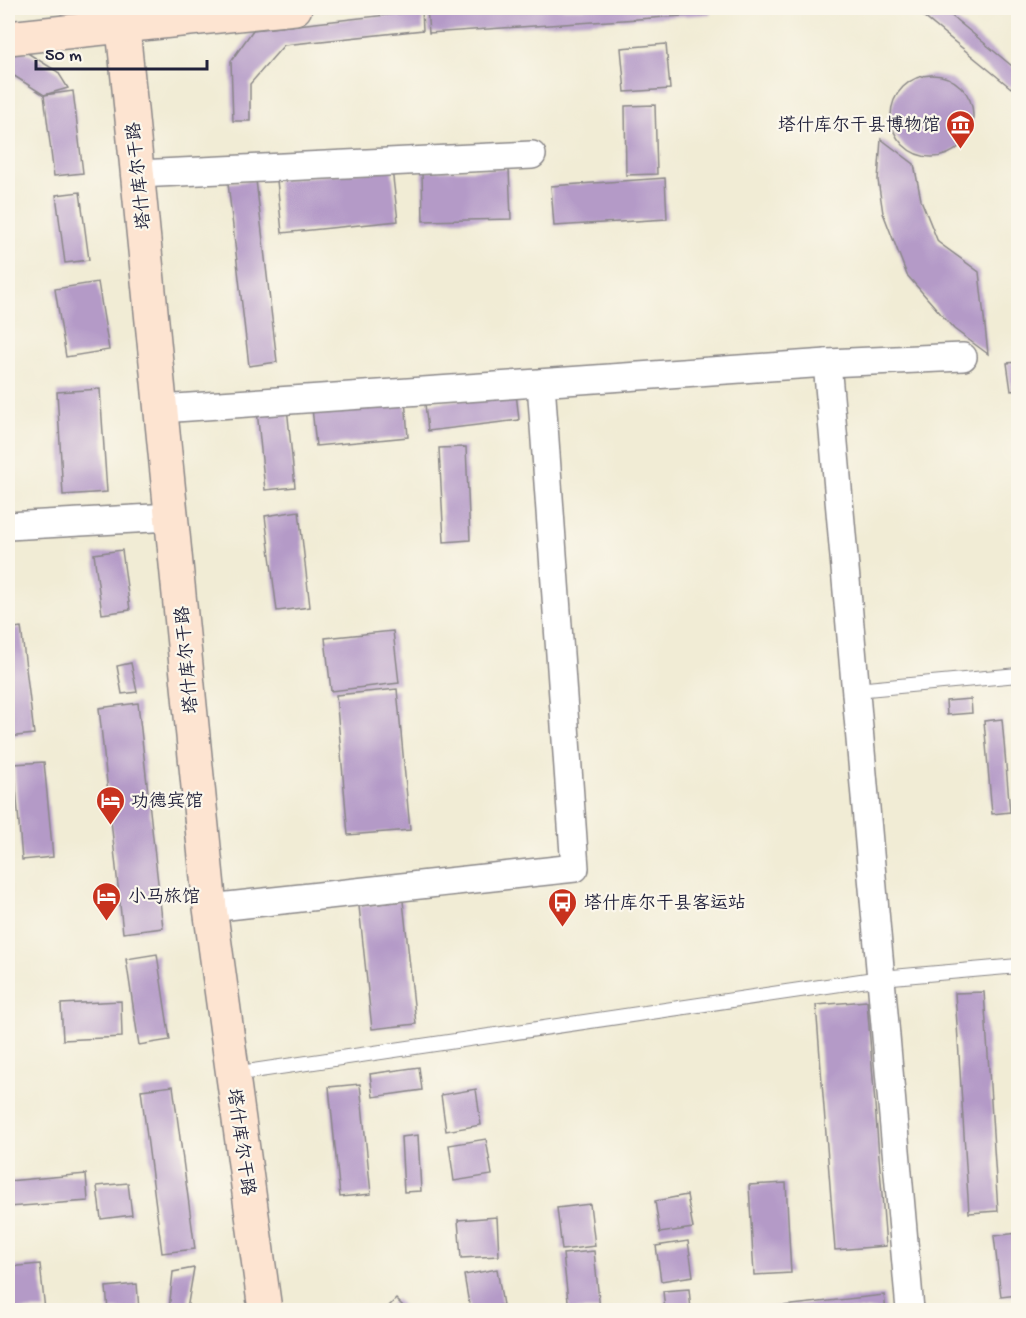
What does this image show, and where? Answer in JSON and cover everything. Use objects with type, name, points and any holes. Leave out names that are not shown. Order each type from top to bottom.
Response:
[{"type":"main road","points":[[8,38],[52,33],[122,16],[295,8]]},
{"type":"main road","name":"塔什库尔干路","points":[[122,16],[210,908],[265,1311]]},
{"type":"street","points":[[138,174],[532,155]]},
{"type":"street","points":[[161,409],[827,363],[963,357]]},
{"type":"street","points":[[827,363],[910,1311]]},
{"type":"street","points":[[210,908],[575,868],[541,383]]},
{"type":"street","points":[[8,526],[171,517]]},
{"type":"lane","points":[[856,690],[1018,675]]},
{"type":"lane","points":[[233,1074],[881,978],[1018,966]]},
{"type":"building","points":[[427,8],[710,8],[711,14],[429,33]]},
{"type":"building","points":[[919,8],[942,8],[1018,71],[1018,78],[1011,88],[917,11]]},
{"type":"building","points":[[422,11],[423,30],[284,45],[250,84],[250,121],[233,121],[231,61],[253,30]]},
{"type":"building","points":[[666,44],[670,89],[625,92],[621,48]]},
{"type":"building","points":[[18,47],[58,72],[68,88],[44,95],[8,72],[8,50]]},
{"type":"building","points":[[924,75],[940,75],[955,82],[966,93],[973,108],[970,132],[961,145],[940,157],[924,157],[909,150],[898,139],[891,124],[891,108],[898,93],[909,82]]},
{"type":"building","points":[[73,91],[83,173],[54,176],[44,95]]},
{"type":"building","points":[[655,105],[657,174],[626,175],[625,106]]},
{"type":"building","points":[[881,139],[914,164],[921,200],[938,242],[979,272],[988,354],[954,329],[907,275],[883,213],[878,180]]},
{"type":"building","points":[[392,169],[398,221],[282,233],[277,180]]},
{"type":"building","points":[[509,169],[511,219],[423,221],[422,171]]},
{"type":"building","points":[[665,178],[667,219],[554,226],[551,186]]},
{"type":"building","points":[[256,180],[277,362],[249,366],[228,183]]},
{"type":"building","points":[[80,192],[89,260],[65,263],[56,195]]},
{"type":"building","points":[[9,207],[11,236],[8,236]]},
{"type":"building","points":[[98,282],[109,350],[66,357],[55,289]]},
{"type":"building","points":[[1018,362],[1018,390],[1011,391],[1007,363]]},
{"type":"building","points":[[100,389],[107,492],[63,495],[57,392]]},
{"type":"building","points":[[516,393],[519,420],[428,431],[425,404]]},
{"type":"building","points":[[405,399],[408,437],[316,446],[312,408]]},
{"type":"building","points":[[287,407],[295,487],[265,490],[257,410]]},
{"type":"building","points":[[466,447],[470,540],[444,542],[439,448]]},
{"type":"building","points":[[299,511],[310,607],[277,611],[265,516]]},
{"type":"building","points":[[122,550],[130,610],[102,614],[94,554]]},
{"type":"building","points":[[21,627],[34,734],[8,737],[8,629]]},
{"type":"building","points":[[393,631],[399,683],[331,691],[325,638]]},
{"type":"building","points":[[131,663],[137,692],[122,694],[117,666]]},
{"type":"building","points":[[397,689],[410,830],[348,835],[336,695]]},
{"type":"building","points":[[971,699],[972,713],[947,715],[946,701]]},
{"type":"building","points":[[138,703],[163,928],[123,933],[99,708]]},
{"type":"building","points":[[1002,719],[1010,812],[992,814],[984,721]]},
{"type":"building","points":[[44,762],[53,857],[22,860],[14,764]]},
{"type":"building","points":[[403,901],[416,1024],[372,1029],[359,906]]},
{"type":"building","points":[[157,954],[170,1040],[139,1045],[126,959]]},
{"type":"building","points":[[984,992],[998,1211],[969,1213],[955,993]]},
{"type":"building","points":[[121,1001],[122,1037],[63,1040],[61,1004]]},
{"type":"building","points":[[867,1001],[886,1246],[835,1250],[816,1005]]},
{"type":"building","points":[[419,1067],[422,1090],[373,1097],[370,1074]]},
{"type":"building","points":[[360,1084],[371,1194],[340,1197],[329,1087]]},
{"type":"building","points":[[173,1086],[195,1249],[162,1253],[141,1090]]},
{"type":"building","points":[[476,1089],[481,1125],[446,1131],[441,1095]]},
{"type":"building","points":[[418,1135],[421,1191],[404,1192],[401,1137]]},
{"type":"building","points":[[486,1139],[492,1175],[454,1181],[449,1145]]},
{"type":"building","points":[[86,1174],[88,1201],[8,1207],[8,1181]]},
{"type":"building","points":[[128,1183],[132,1215],[101,1219],[97,1186]]},
{"type":"building","points":[[786,1183],[791,1273],[754,1275],[749,1185]]},
{"type":"building","points":[[687,1195],[693,1228],[660,1233],[655,1201]]},
{"type":"building","points":[[590,1204],[595,1246],[562,1250],[557,1208]]},
{"type":"building","points":[[497,1217],[499,1256],[461,1258],[458,1220]]},
{"type":"building","points":[[1018,1233],[1018,1295],[1001,1297],[994,1236]]},
{"type":"building","points":[[688,1241],[693,1276],[661,1281],[656,1246]]},
{"type":"building","points":[[594,1251],[600,1310],[569,1310],[563,1254]]},
{"type":"building","points":[[40,1264],[45,1310],[8,1310],[8,1267]]},
{"type":"building","points":[[194,1268],[187,1309],[169,1310],[173,1272]]},
{"type":"building","points":[[497,1269],[503,1305],[470,1310],[464,1275]]},
{"type":"building","points":[[137,1284],[139,1310],[108,1310],[106,1287]]},
{"type":"building","points":[[689,1289],[691,1310],[665,1310],[663,1291]]},
{"type":"building","points":[[884,1295],[886,1310],[755,1310],[755,1309]]},
{"type":"building","points":[[396,1299],[407,1310],[385,1310]]},
{"type":"place","name":"塔什库尔干县博物馆","points":[[961,150]]},
{"type":"place","name":"功德宾馆","points":[[110,826]]},
{"type":"place","name":"小马旅馆","points":[[107,922]]},
{"type":"place","name":"塔什库尔干县客运站","points":[[563,928]]}]
